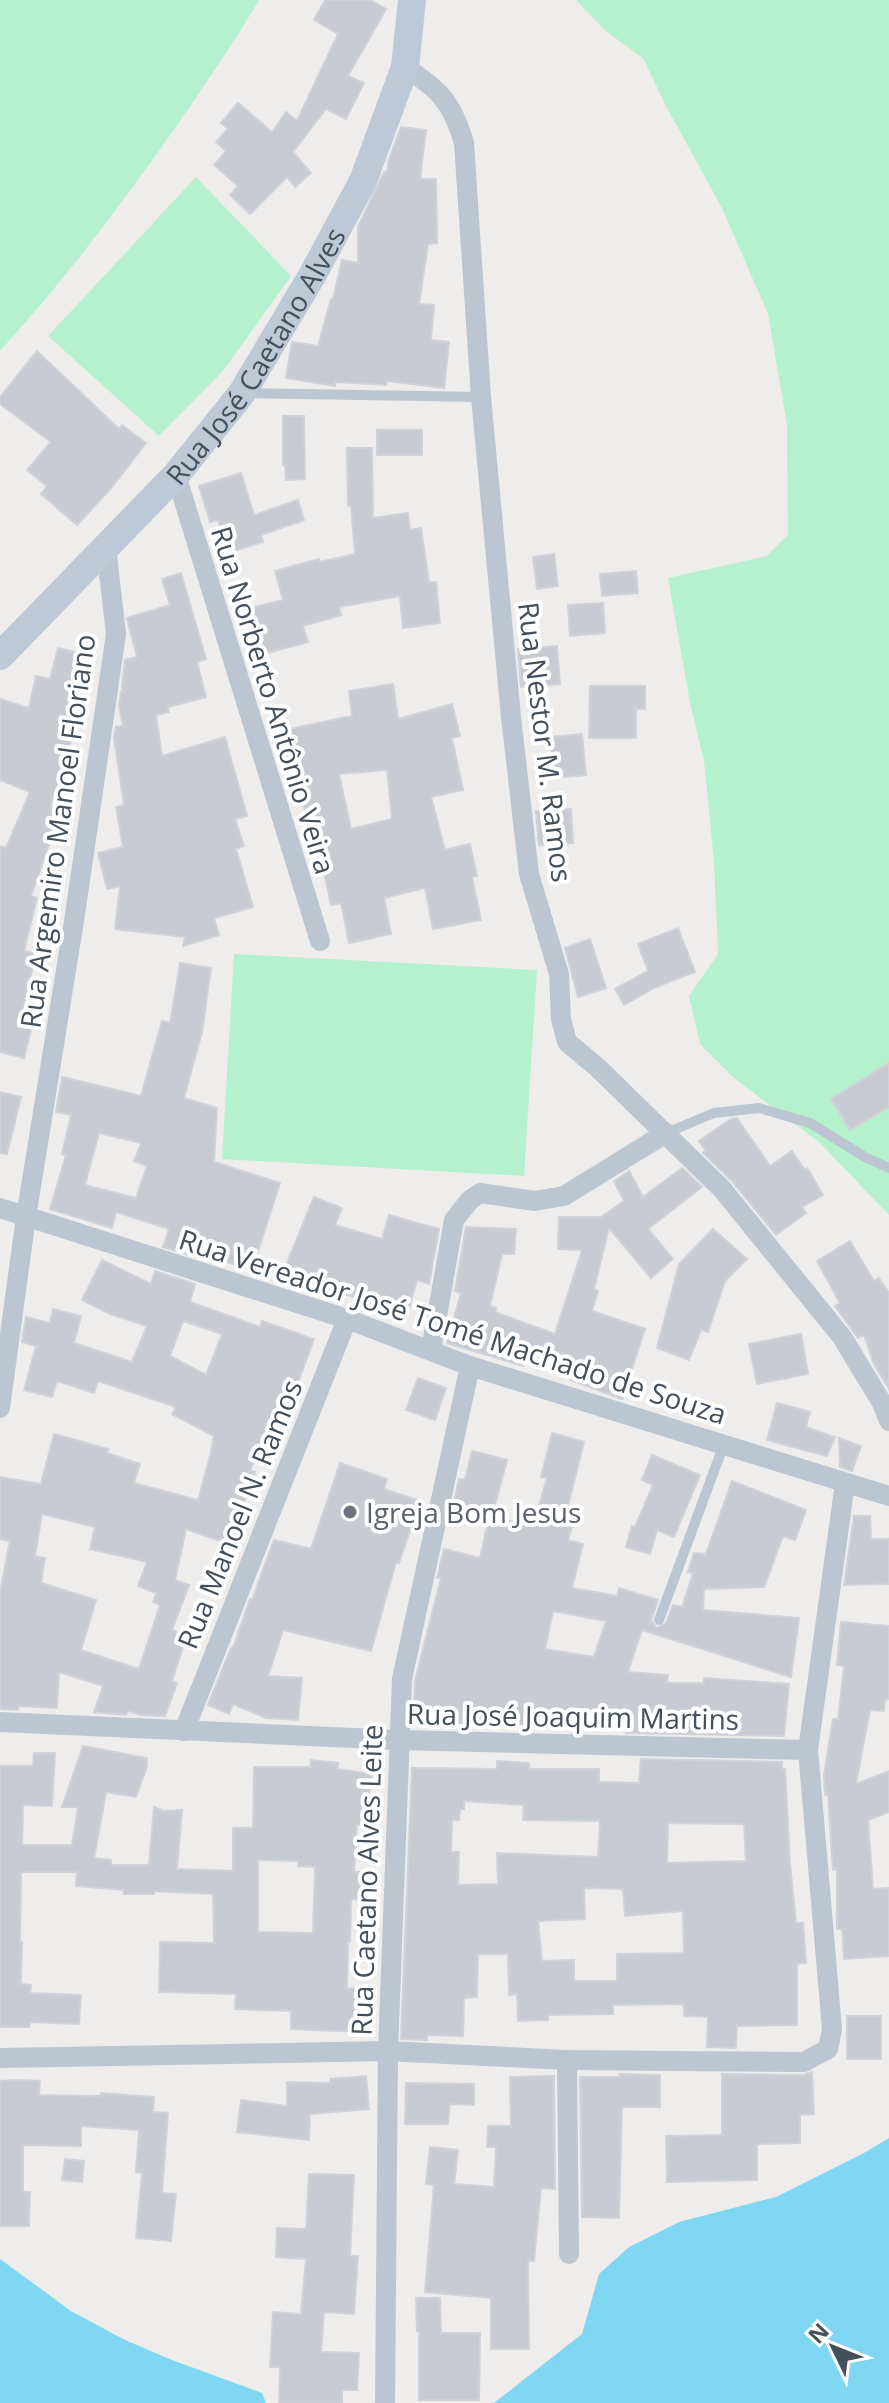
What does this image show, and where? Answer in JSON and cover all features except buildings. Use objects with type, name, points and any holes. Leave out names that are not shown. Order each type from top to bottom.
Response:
[{"type":"street","name":"Rua José Caetano Alves","points":[[0,656],[176,475],[242,393],[313,274],[363,181],[405,67],[412,0]]},
{"type":"street","name":"Rua Nestor M. Ramos","points":[[405,67],[433,85],[456,115],[464,143],[481,397],[509,702],[529,874],[559,974],[561,1019],[567,1042],[722,1189],[842,1337],[882,1403],[889,1421]]},
{"type":"street","name":"Rua Norberto Antônio Veira","points":[[176,475],[320,941]]},
{"type":"street","name":"Rua Argemiro Manoel Floriano","points":[[0,1408],[26,1217],[116,634],[106,547]]},
{"type":"street","points":[[431,1350],[454,1220],[470,1200],[480,1193],[535,1201],[564,1196],[666,1133]]},
{"type":"street","name":"Rua Vereador José Tomé Machado de Souza","points":[[0,1208],[347,1319],[470,1366],[889,1496]]},
{"type":"street","name":"Rua Manoel N. Ramos","points":[[184,1731],[347,1319]]},
{"type":"street","name":"Rua Caetano Alves Leite","points":[[385,2403],[388,2051],[402,1679],[470,1366]]},
{"type":"street","points":[[0,2058],[388,2051],[567,2060],[804,2062],[828,2049],[832,2029],[808,1750],[845,1483]]},
{"type":"street","name":"Rua José Joaquim Martins","points":[[0,1722],[398,1740],[808,1750]]},
{"type":"street","points":[[567,2060],[569,2254]]},
{"type":"lane","points":[[242,393],[481,397]]},
{"type":"lane","points":[[666,1133],[714,1113],[759,1108],[810,1123],[889,1168]]},
{"type":"lane","points":[[659,1620],[724,1444]]},
{"type":"green space","points":[[0,0],[259,0],[136,182],[70,269],[0,351]]},
{"type":"green space","points":[[576,0],[889,0],[889,1215],[820,1143],[734,1078],[700,1044],[689,996],[718,954],[714,862],[704,761],[690,703],[668,578],[767,556],[788,535],[787,425],[768,314],[722,208],[643,58],[607,32]]},
{"type":"green space","points":[[196,177],[291,276],[223,371],[159,436],[48,336]]},
{"type":"green space","points":[[234,954],[537,970],[524,1176],[222,1159]]},
{"type":"water","points":[[889,2138],[889,2403],[494,2403],[582,2334],[599,2274],[629,2247],[679,2222],[776,2197]]},
{"type":"water","points":[[0,2259],[71,2311],[125,2340],[262,2393],[266,2403],[0,2403]]},
{"type":"place","name":"Igreja Bom Jesus","points":[[350,1512]]}]
